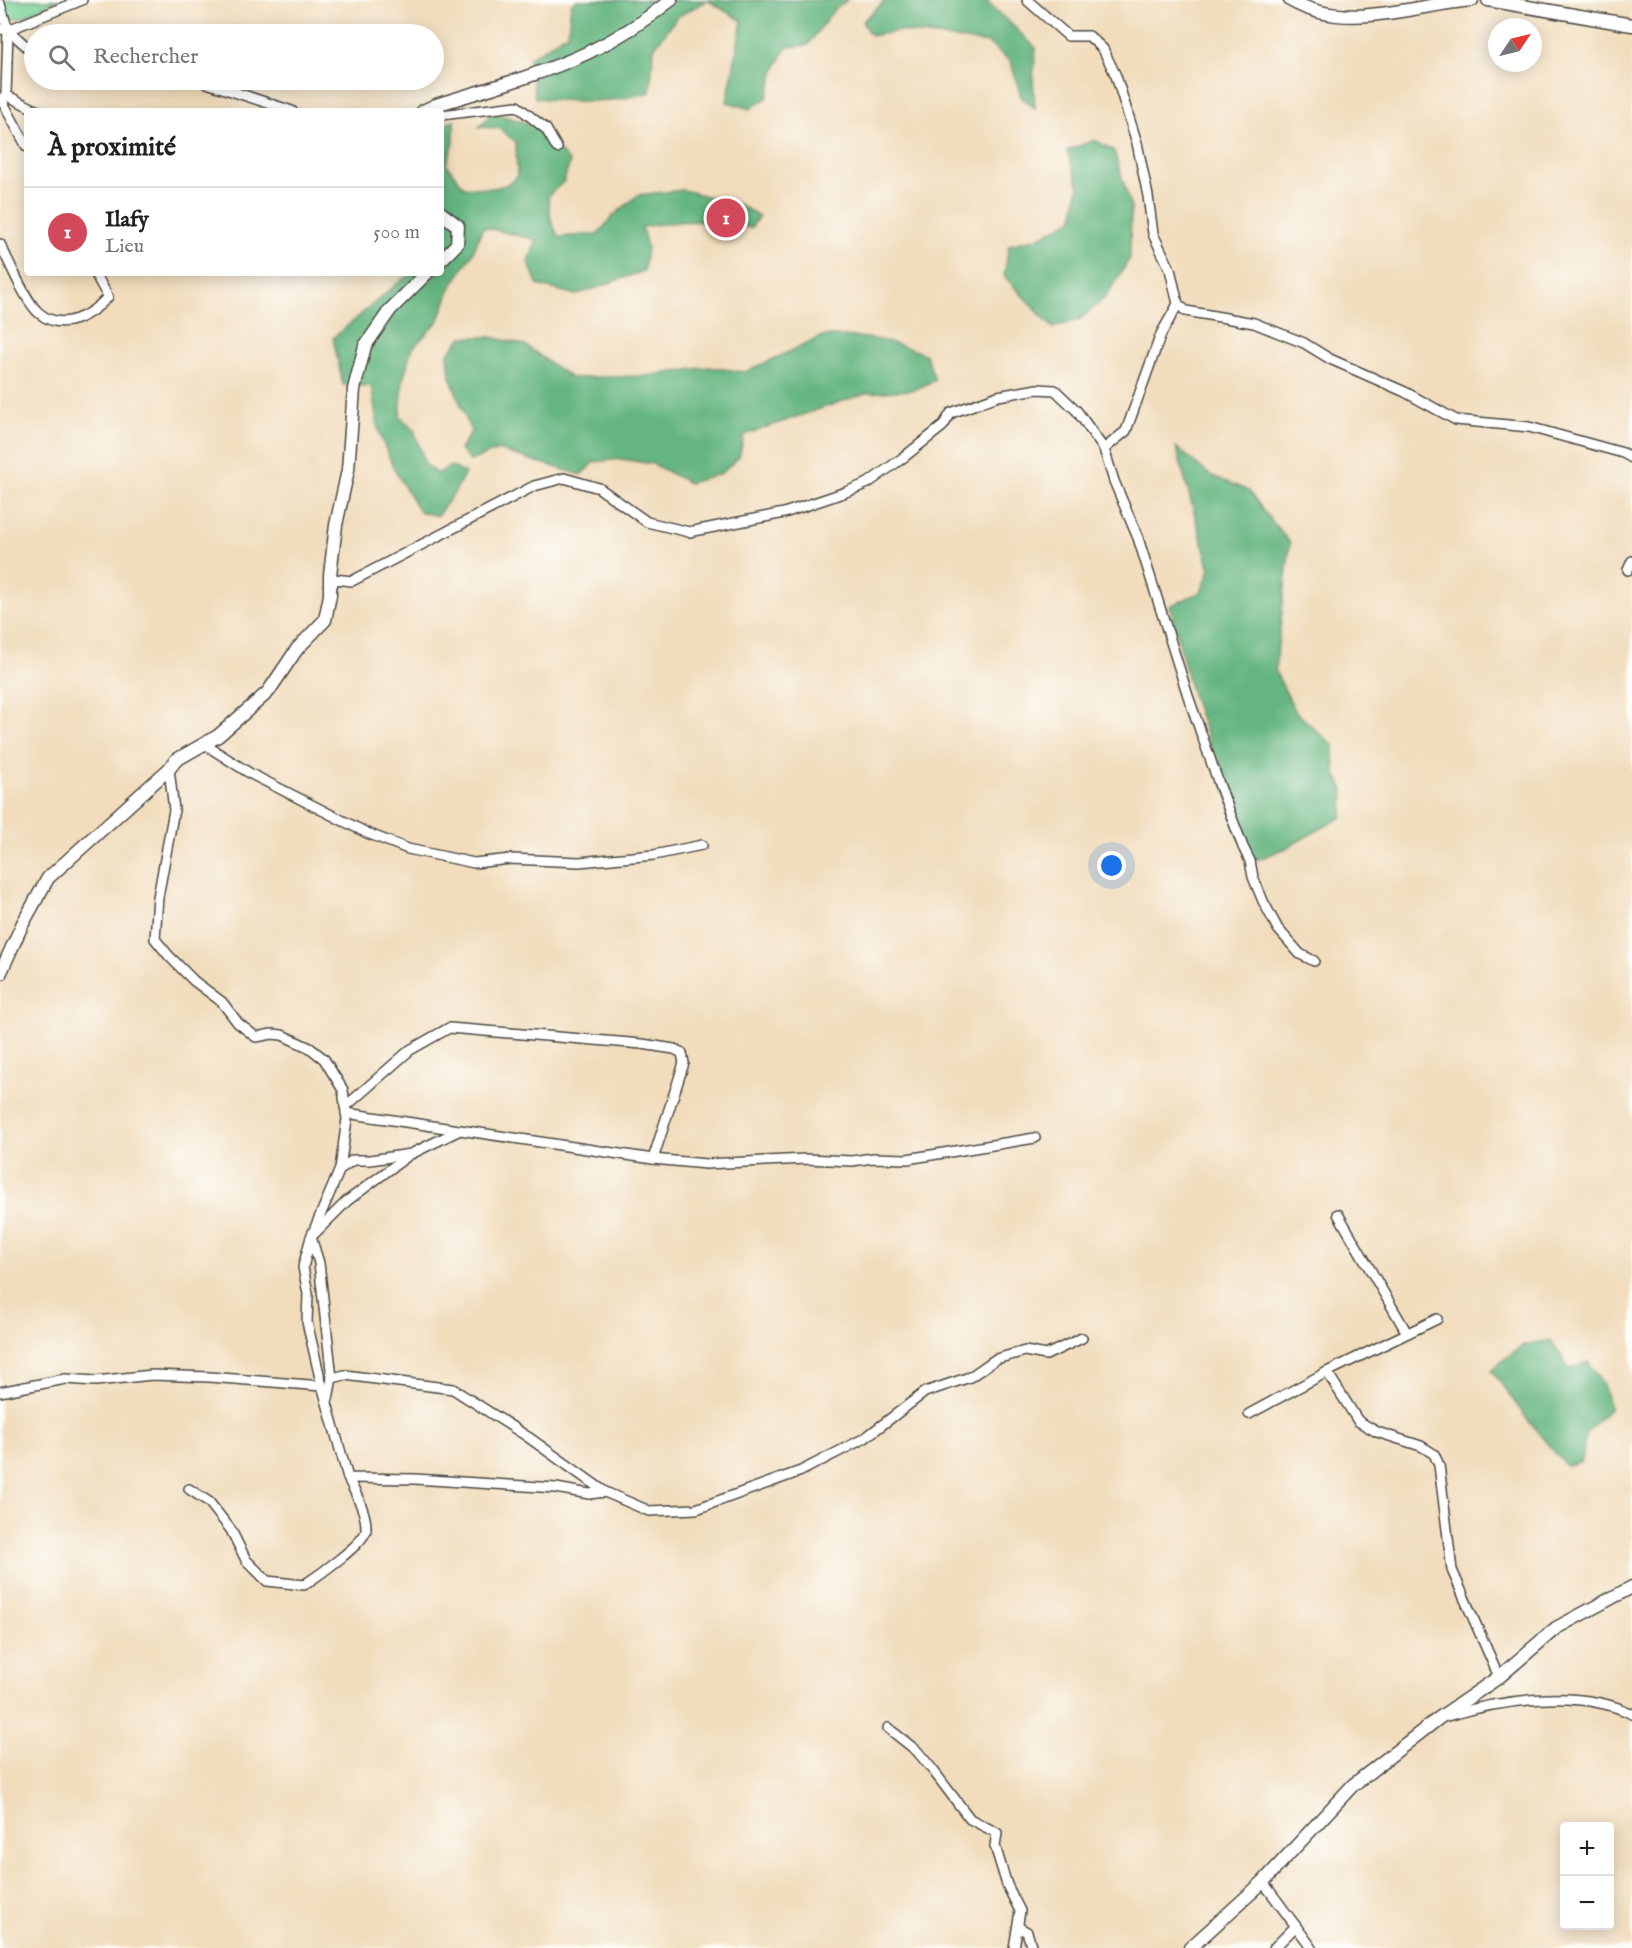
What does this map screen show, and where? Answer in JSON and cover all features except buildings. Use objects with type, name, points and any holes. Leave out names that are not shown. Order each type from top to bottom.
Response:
[{"type":"street","points":[[4,29],[82,0]]},
{"type":"street","points":[[430,108],[588,53],[619,36],[671,0]]},
{"type":"street","points":[[1026,0],[1068,36],[1089,36],[1103,49],[1116,76],[1137,143],[1153,234],[1170,269],[1178,304],[1186,310],[1254,323],[1287,336],[1342,365],[1405,392],[1456,420],[1529,427],[1623,453],[1632,458]]},
{"type":"street","points":[[1290,0],[1310,10],[1349,16],[1394,12],[1445,2],[1472,0]]},
{"type":"street","points":[[1488,0],[1632,25]]},
{"type":"street","points":[[0,4],[4,29],[6,95]]},
{"type":"street","points":[[4,29],[24,45]]},
{"type":"street","points":[[228,90],[283,108]]},
{"type":"street","points":[[6,95],[32,108]]},
{"type":"street","points":[[6,95],[1,99],[24,141]]},
{"type":"street","points":[[444,115],[517,106],[546,129],[557,148]]},
{"type":"street","points":[[444,215],[458,226],[457,244],[444,257]]},
{"type":"street","points":[[0,244],[39,314],[58,321],[79,320],[96,310],[108,297],[97,276]]},
{"type":"street","points":[[330,595],[336,525],[348,470],[354,389],[365,346],[390,310],[424,276]]},
{"type":"street","points":[[1104,449],[1126,431],[1161,334],[1178,304]]},
{"type":"street","points":[[0,974],[22,925],[48,878],[169,769],[176,760],[218,736],[268,692],[297,649],[325,620],[334,579],[352,581],[534,486],[564,478],[599,488],[647,522],[689,532],[784,513],[868,483],[904,458],[943,426],[951,413],[998,396],[1037,389],[1055,390],[1077,411],[1104,449],[1114,481],[1138,538],[1192,707],[1219,784],[1250,861],[1253,877],[1278,929],[1300,954],[1314,961]]},
{"type":"street","points":[[204,744],[251,774],[367,833],[408,849],[474,863],[511,859],[579,862],[654,855],[702,845]]},
{"type":"street","points":[[169,769],[174,810],[158,897],[155,939],[168,956],[194,981],[222,1002],[238,1023],[256,1037],[282,1035],[310,1048],[324,1059],[343,1090],[345,1110],[340,1169],[311,1237],[303,1268],[308,1294],[307,1322],[322,1386],[348,1478],[363,1513],[366,1531],[362,1538],[326,1570],[304,1585],[267,1581],[246,1560],[231,1530],[209,1502],[189,1490]]},
{"type":"street","points":[[345,1110],[410,1050],[449,1028],[674,1048],[682,1053],[684,1063],[653,1159]]},
{"type":"street","points":[[345,1110],[653,1159],[706,1164],[806,1160],[852,1161],[873,1158],[907,1159],[1035,1138]]},
{"type":"street","points":[[311,1237],[347,1201],[411,1154],[460,1130]]},
{"type":"street","points":[[340,1169],[353,1160],[411,1154]]},
{"type":"street","points":[[1338,1214],[1407,1334]]},
{"type":"street","points":[[311,1237],[319,1263],[332,1378],[327,1401]]},
{"type":"street","points":[[1249,1414],[1328,1372],[1437,1319]]},
{"type":"street","points":[[332,1378],[345,1375],[453,1389],[528,1437],[605,1492],[649,1511],[696,1509],[801,1471],[865,1438],[925,1392],[970,1377],[996,1359],[1025,1351],[1046,1354],[1082,1338]]},
{"type":"street","points":[[1328,1372],[1358,1421],[1377,1431],[1421,1446],[1434,1454],[1439,1465],[1452,1570],[1499,1677]]},
{"type":"street","points":[[0,1392],[65,1379],[96,1381],[152,1375],[322,1386]]},
{"type":"street","points":[[348,1478],[426,1479],[556,1488],[589,1494],[605,1492]]},
{"type":"street","points":[[1190,1948],[1263,1882],[1353,1785],[1439,1718],[1499,1677],[1556,1628],[1632,1587]]},
{"type":"street","points":[[1439,1718],[1482,1706],[1529,1699],[1585,1701],[1616,1706],[1632,1714]]},
{"type":"street","points":[[888,1728],[917,1751],[970,1819],[997,1833],[995,1846],[1007,1885],[1020,1911],[1014,1948]]},
{"type":"street","points":[[1263,1882],[1312,1948]]},
{"type":"street","points":[[1274,1948],[1296,1926]]},
{"type":"street","points":[[1018,1927],[1027,1932],[1032,1948]]},
{"type":"green space","points":[[0,0],[58,0],[24,17],[0,21]]},
{"type":"green space","points":[[577,0],[707,0],[677,17],[654,48],[650,92],[621,99],[593,101],[535,98],[529,58],[568,33],[571,4]]},
{"type":"green space","points":[[707,0],[847,0],[833,11],[808,45],[787,47],[776,67],[767,98],[750,109],[727,102],[742,21]]},
{"type":"green space","points":[[886,0],[986,0],[1036,48],[1033,79],[1035,108],[1021,97],[1011,62],[988,43],[899,31],[871,36],[862,22]]},
{"type":"green space","points":[[492,113],[532,124],[570,162],[564,181],[548,196],[551,221],[559,237],[598,234],[613,216],[638,195],[683,190],[738,204],[759,216],[751,228],[722,223],[696,222],[642,227],[647,247],[644,271],[576,295],[538,285],[528,262],[537,240],[483,227],[473,253],[451,287],[439,320],[411,350],[403,380],[400,416],[414,430],[425,464],[437,474],[451,466],[465,473],[437,516],[419,511],[394,469],[379,433],[371,386],[343,385],[333,338],[408,276],[444,276],[444,124],[454,121],[454,142],[446,164],[464,187],[499,187],[517,177],[516,142],[498,128],[479,127]]},
{"type":"green space","points":[[1094,140],[1114,151],[1131,207],[1130,258],[1105,298],[1080,319],[1053,328],[1004,276],[1009,245],[1038,238],[1073,219],[1079,186],[1067,151]]},
{"type":"green space","points":[[823,336],[876,339],[912,349],[926,355],[935,380],[914,390],[866,393],[744,435],[739,457],[720,474],[689,483],[653,464],[621,459],[594,462],[581,475],[498,450],[470,461],[460,450],[471,432],[450,376],[448,353],[462,337],[491,337],[525,345],[571,378],[645,376],[709,367],[745,372]]},
{"type":"green space","points":[[1176,447],[1210,475],[1249,491],[1290,543],[1275,671],[1296,712],[1334,746],[1335,772],[1344,790],[1342,817],[1284,849],[1254,861],[1243,841],[1190,688],[1170,606],[1201,592],[1210,570]]},
{"type":"green space","points":[[1551,1340],[1569,1369],[1588,1362],[1603,1384],[1610,1408],[1586,1433],[1582,1461],[1566,1466],[1530,1423],[1491,1370],[1523,1345]]},
{"type":"place","name":"Ilafy","points":[[726,218]]}]
